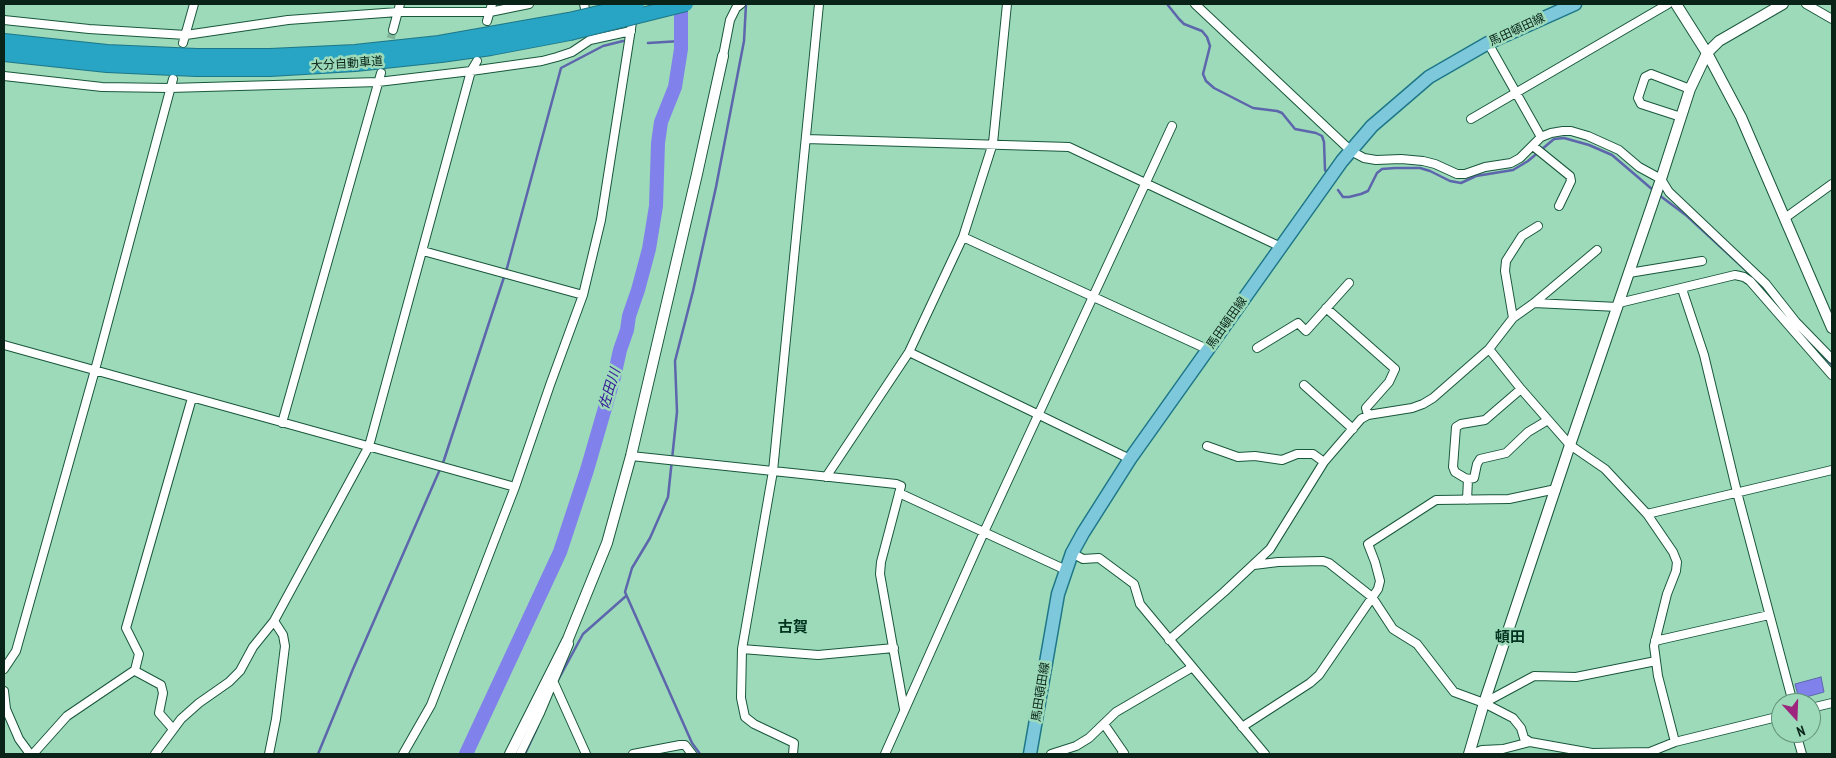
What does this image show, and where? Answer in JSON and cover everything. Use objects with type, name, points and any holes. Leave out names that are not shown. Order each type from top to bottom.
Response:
[{"type":"highway","name":"大分自動車道","points":[[4,54],[107,65],[196,69],[270,69],[355,64],[491,48],[569,26],[636,4]]},
{"type":"highway","name":"大分自動車道","points":[[4,41],[107,52],[197,56],[270,56],[355,52],[569,26],[686,4]]},
{"type":"main road","name":"馬田頓田線","points":[[1030,754],[1053,617],[1072,554],[1083,533],[1130,459],[1281,247],[1351,151],[1372,126],[1429,77],[1488,43],[1575,4]]},
{"type":"street","points":[[185,39],[194,4]]},
{"type":"street","points":[[393,30],[400,4]]},
{"type":"street","points":[[487,21],[492,4]]},
{"type":"street","points":[[4,20],[185,39],[288,20],[398,12],[490,12],[529,4]]},
{"type":"street","points":[[584,4],[590,40]]},
{"type":"street","points":[[403,754],[431,705],[515,487],[550,385],[584,295],[601,220],[636,4]]},
{"type":"street","points":[[510,754],[571,632],[607,543],[631,456],[697,174],[730,20],[736,8],[741,4]]},
{"type":"street","points":[[793,754],[794,743],[754,724],[745,717],[741,698],[742,649],[773,471],[819,4]]},
{"type":"street","points":[[826,477],[909,352],[963,237],[993,143],[1007,4]]},
{"type":"street","points":[[1195,4],[1351,151],[1364,158],[1376,160],[1412,159],[1435,164],[1457,174],[1465,174],[1485,167],[1511,163],[1536,149],[1541,137],[1563,130],[1588,136],[1619,150],[1660,182],[1766,284],[1796,322],[1832,359]]},
{"type":"street","points":[[1470,119],[1668,4]]},
{"type":"street","points":[[1676,4],[1708,52],[1741,117],[1832,328]]},
{"type":"street","points":[[1470,754],[1484,703],[1690,89],[1708,52],[1719,41],[1783,4]]},
{"type":"street","points":[[1806,4],[1832,19]]},
{"type":"street","points":[[4,76],[102,87],[171,84],[378,82],[472,71],[557,57],[572,52],[590,40],[632,31]]},
{"type":"street","points":[[1488,43],[1541,137]]},
{"type":"street","points":[[154,754],[181,719],[199,703],[230,682],[240,671],[253,647],[274,621],[369,446],[472,71],[477,61]]},
{"type":"street","points":[[282,423],[381,73]]},
{"type":"street","points":[[1681,117],[1641,104],[1638,98],[1645,77],[1652,74],[1690,89]]},
{"type":"street","points":[[4,670],[16,651],[95,370],[171,84]]},
{"type":"street","points":[[885,754],[1038,413],[1172,126]]},
{"type":"street","points":[[806,139],[993,143],[1069,147],[1281,247]]},
{"type":"street","points":[[1536,149],[1568,174],[1570,178],[1571,182],[1559,206]]},
{"type":"street","points":[[1785,218],[1832,184]]},
{"type":"street","points":[[1513,318],[1505,271],[1506,261],[1522,236],[1538,226]]},
{"type":"street","points":[[963,237],[1209,350]]},
{"type":"street","points":[[1169,640],[1270,549],[1324,462],[1361,419],[1368,414],[1423,404],[1433,398],[1489,349],[1513,318],[1534,303],[1597,250]]},
{"type":"street","points":[[423,251],[584,295]]},
{"type":"street","points":[[1629,273],[1702,262]]},
{"type":"street","points":[[1534,303],[1618,305],[1735,275],[1744,277],[1750,281],[1832,374]]},
{"type":"street","points":[[1257,348],[1298,323],[1306,331],[1349,283]]},
{"type":"street","points":[[1682,289],[1704,355],[1737,492],[1790,693]]},
{"type":"street","points":[[1326,308],[1395,369],[1389,382],[1366,408],[1368,414]]},
{"type":"street","points":[[4,345],[515,487]]},
{"type":"street","points":[[1489,349],[1570,445],[1605,469],[1647,514],[1673,552],[1677,562],[1676,570],[1654,646],[1658,676],[1675,742]]},
{"type":"street","points":[[909,352],[1130,459]]},
{"type":"street","points":[[1304,385],[1353,429]]},
{"type":"street","points":[[1521,389],[1486,420],[1461,424],[1456,427],[1453,470],[1468,479],[1472,479],[1476,476],[1477,464],[1480,460],[1506,453],[1528,432],[1548,420]]},
{"type":"street","points":[[4,691],[6,708],[19,739],[32,754],[67,716],[134,670],[139,654],[126,628],[192,398]]},
{"type":"street","points":[[1207,446],[1238,457],[1255,456],[1282,460],[1297,454],[1313,454],[1324,462]]},
{"type":"street","points":[[631,456],[901,486],[881,562],[880,574],[904,709]]},
{"type":"street","points":[[1647,514],[1832,470]]},
{"type":"street","points":[[1466,500],[1468,479]]},
{"type":"street","points":[[1242,727],[1310,684],[1319,675],[1378,589],[1380,581],[1368,544],[1436,500],[1509,499],[1556,489]]},
{"type":"street","points":[[899,493],[1066,570]]},
{"type":"street","points":[[1072,554],[1083,558],[1099,558],[1134,584],[1140,604],[1264,754]]},
{"type":"street","points":[[1254,565],[1323,560],[1329,563],[1372,597],[1393,629],[1417,644],[1454,692],[1484,703],[1514,718],[1521,728],[1524,738],[1530,742],[1562,751],[1592,753],[1650,752],[1675,742],[1771,718]]},
{"type":"street","points":[[1655,641],[1769,615]]},
{"type":"street","points":[[269,754],[276,719],[285,646],[283,635],[274,621]]},
{"type":"street","points":[[520,754],[554,683],[568,649],[571,632]]},
{"type":"street","points":[[742,649],[818,655],[894,648]]},
{"type":"street","points":[[1484,703],[1534,676],[1576,677],[1656,661]]},
{"type":"street","points":[[1051,754],[1076,746],[1116,712],[1191,668]]},
{"type":"street","points":[[137,672],[161,685],[163,693],[159,713],[173,729]]},
{"type":"street","points":[[554,683],[586,754]]},
{"type":"street","points":[[1104,724],[1124,753],[1122,754]]},
{"type":"street","points":[[1470,754],[1482,750],[1504,752],[1530,742]]},
{"type":"street","points":[[633,754],[685,745],[692,754]]},
{"type":"shaded area","points":[[1821,677],[1824,692],[1797,693],[1795,684]]},
{"type":"waterway","name":"佐田川","points":[[466,754],[560,552],[587,470],[614,377],[629,316],[649,249],[656,206],[658,143],[661,122],[675,87],[681,49],[681,4]]},
{"type":"waterway","points":[[700,754],[692,743],[625,592],[632,568],[650,538],[668,497],[677,412],[675,361],[716,187],[744,41],[746,4]]},
{"type":"waterway","points":[[1167,4],[1184,24],[1202,31],[1207,37],[1210,46],[1203,74],[1206,81],[1214,88],[1253,108],[1282,113],[1295,129],[1322,136],[1325,170],[1327,172]]},
{"type":"waterway","points":[[318,754],[444,460],[507,268],[561,68],[603,46],[623,41]]},
{"type":"waterway","points":[[648,43],[681,41]]},
{"type":"waterway","points":[[1338,190],[1343,197],[1361,194],[1368,191],[1377,173],[1382,169],[1395,168],[1420,168],[1450,181],[1461,183],[1476,176],[1513,170],[1528,161],[1554,139],[1564,138],[1589,145],[1612,155],[1653,190]]},
{"type":"waterway","points":[[1659,195],[1687,216],[1762,285],[1788,319]]},
{"type":"waterway","points":[[1798,331],[1832,365]]},
{"type":"waterway","points":[[557,682],[583,634],[626,596]]},
{"type":"waterway","points":[[525,754],[538,726]]},
{"type":"tunnel","points":[[381,73],[393,30]]},
{"type":"district","name":"古賀","points":[[793,628]]},
{"type":"district","name":"頓田","points":[[1510,638]]}]
